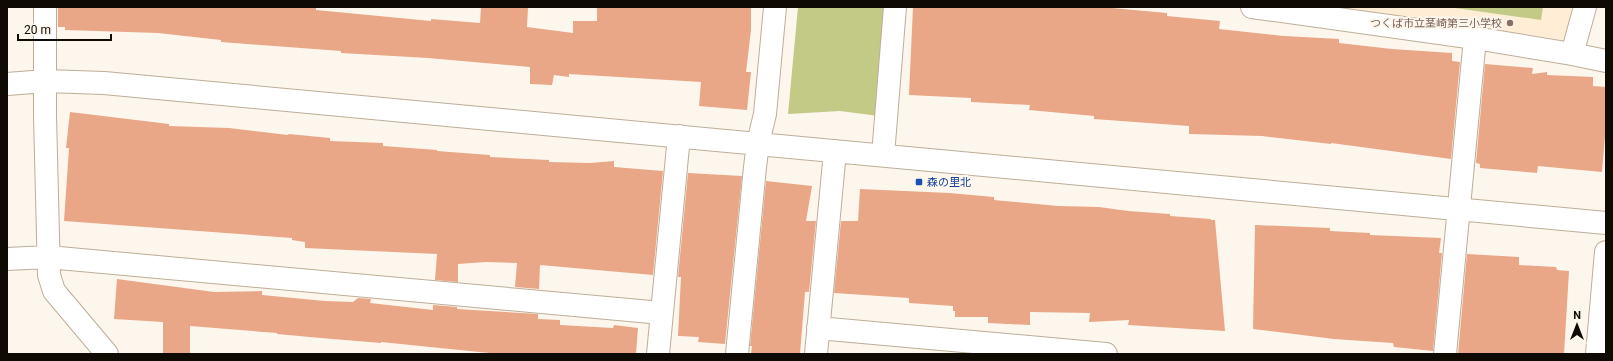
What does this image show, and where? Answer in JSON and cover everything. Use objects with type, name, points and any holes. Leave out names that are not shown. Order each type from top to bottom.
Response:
[{"type":"street","points":[[45,7],[49,275],[54,291],[107,354]]},
{"type":"street","points":[[737,354],[758,143],[765,114],[775,7]]},
{"type":"street","points":[[883,155],[895,7]]},
{"type":"street","points":[[1252,7],[1475,38],[1572,54],[1606,62]]},
{"type":"street","points":[[1572,54],[1585,7]]},
{"type":"street","points":[[1445,354],[1475,38]]},
{"type":"street","points":[[7,84],[104,82],[1606,223]]},
{"type":"street","points":[[658,354],[679,136]]},
{"type":"street","points":[[816,354],[835,151]]},
{"type":"street","points":[[1597,354],[1606,252]]},
{"type":"street","points":[[7,259],[48,257],[662,314]]},
{"type":"street","points":[[818,328],[1106,354]]},
{"type":"shaded area","name":"つくば市立茎崎第三小学校","points":[[1338,7],[1574,7],[1565,40]]},
{"type":"green space","points":[[798,7],[888,7],[879,116],[840,111],[788,114]]},
{"type":"green space","points":[[1448,7],[1543,7],[1541,20]]},
{"type":"building","points":[[58,7],[316,8],[316,10],[431,21],[431,19],[480,23],[481,7],[528,7],[527,27],[573,33],[573,21],[597,21],[597,7],[751,7],[751,30],[746,72],[751,72],[747,110],[699,106],[701,82],[569,74],[569,77],[554,75],[552,85],[530,84],[530,67],[428,58],[341,53],[341,51],[221,42],[221,40],[158,33],[65,30],[65,27],[58,27]]},
{"type":"building","points":[[913,7],[1101,7],[1167,13],[1167,16],[1220,21],[1219,29],[1284,36],[1339,39],[1339,43],[1392,49],[1452,53],[1452,61],[1460,62],[1451,159],[1331,143],[1262,136],[1189,134],[1189,126],[1094,119],[1094,116],[1029,110],[1030,105],[971,102],[971,98],[909,95]]},
{"type":"building","points":[[1485,64],[1533,68],[1532,74],[1547,72],[1547,75],[1593,77],[1593,86],[1606,87],[1606,125],[1602,172],[1538,166],[1537,173],[1480,168],[1480,164],[1476,163]]},
{"type":"building","points":[[70,112],[169,124],[169,126],[229,128],[330,138],[330,141],[383,143],[383,146],[490,155],[490,157],[549,160],[549,162],[590,163],[614,161],[614,167],[663,171],[653,275],[540,265],[539,289],[515,287],[517,263],[486,262],[458,264],[458,282],[435,280],[437,254],[305,248],[305,242],[292,240],[292,238],[64,221],[69,148],[66,148]]},
{"type":"building","points":[[688,173],[742,176],[725,344],[698,342],[699,337],[678,336],[681,277],[678,277]]},
{"type":"building","points":[[766,181],[812,186],[806,221],[816,221],[809,292],[805,292],[800,354],[751,354],[752,346],[750,346]]},
{"type":"building","points":[[860,189],[949,193],[994,197],[994,200],[1058,206],[1099,207],[1215,220],[1225,331],[1128,325],[1129,320],[1089,322],[1090,313],[1030,312],[1030,325],[988,323],[988,317],[955,317],[953,306],[909,303],[909,298],[834,293],[841,221],[858,221]]},
{"type":"building","points":[[1255,225],[1330,228],[1330,231],[1370,233],[1370,235],[1441,238],[1439,253],[1442,253],[1433,351],[1394,347],[1393,343],[1334,339],[1253,329]]},
{"type":"building","points":[[1467,254],[1519,257],[1519,265],[1556,267],[1557,270],[1569,271],[1564,354],[1458,354]]},
{"type":"building","points":[[117,279],[214,292],[262,291],[262,295],[325,301],[353,302],[358,298],[371,299],[370,303],[433,310],[433,305],[457,307],[457,309],[538,314],[538,319],[560,320],[560,325],[613,328],[614,325],[638,328],[636,354],[499,354],[381,342],[190,326],[190,354],[163,354],[163,322],[114,319]]},
{"type":"place","name":"つくば市立茎崎第三小学校","points":[[1510,23]]},
{"type":"place","name":"森の里北","points":[[919,182]]}]
